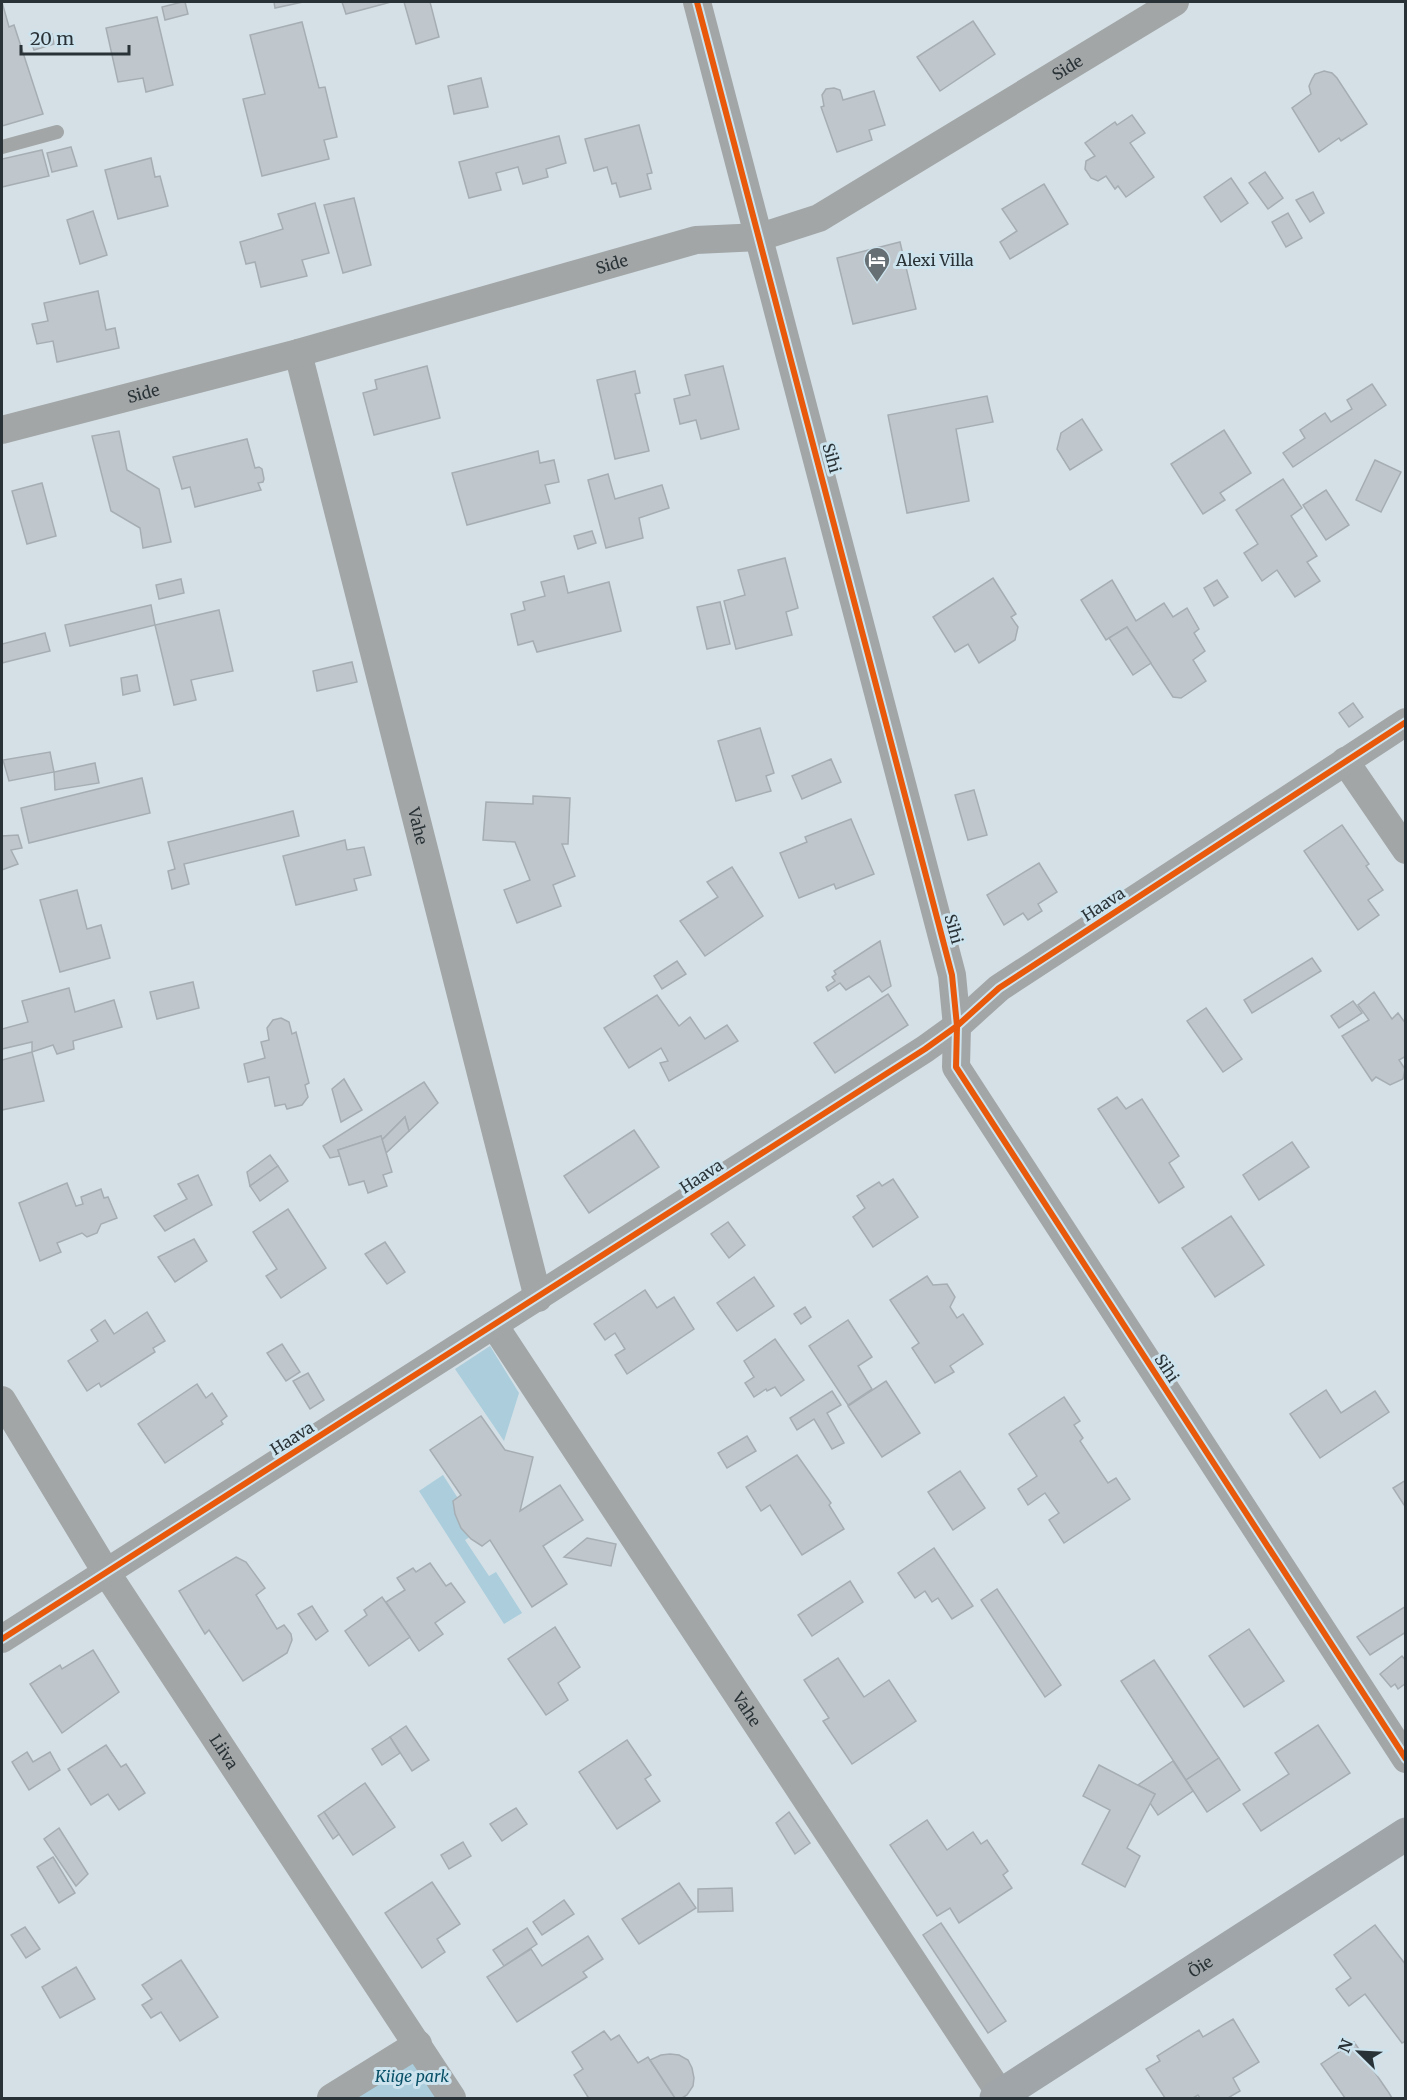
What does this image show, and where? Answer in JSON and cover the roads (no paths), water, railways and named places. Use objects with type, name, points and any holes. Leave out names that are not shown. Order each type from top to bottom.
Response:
[{"type":"street","name":"Sihi","points":[[697,2],[952,975],[957,1026],[956,1067],[1406,1759]]},
{"type":"street","name":"Side","points":[[2,430],[298,353],[696,240],[760,237],[819,218],[1175,2]]},
{"type":"street","name":"Vahe","points":[[298,353],[538,1298]]},
{"type":"street","name":"Haava","points":[[2,1639],[925,1049],[957,1026],[999,988],[1406,722]]},
{"type":"street","points":[[1345,761],[1406,850]]},
{"type":"street","name":"Vahe","points":[[494,1325],[1000,2097]]},
{"type":"street","name":"Liiva","points":[[2,1400],[106,1572],[452,2098]]},
{"type":"street","name":"Õie","points":[[1000,2097],[1406,1834]]},
{"type":"street","points":[[331,2098],[418,2044]]},
{"type":"lane","points":[[2,147],[57,132]]},
{"type":"place","name":"Alexi Villa","points":[[877,283]]},
{"type":"park label","name":"Kiige park","points":[[412,2076]]}]
